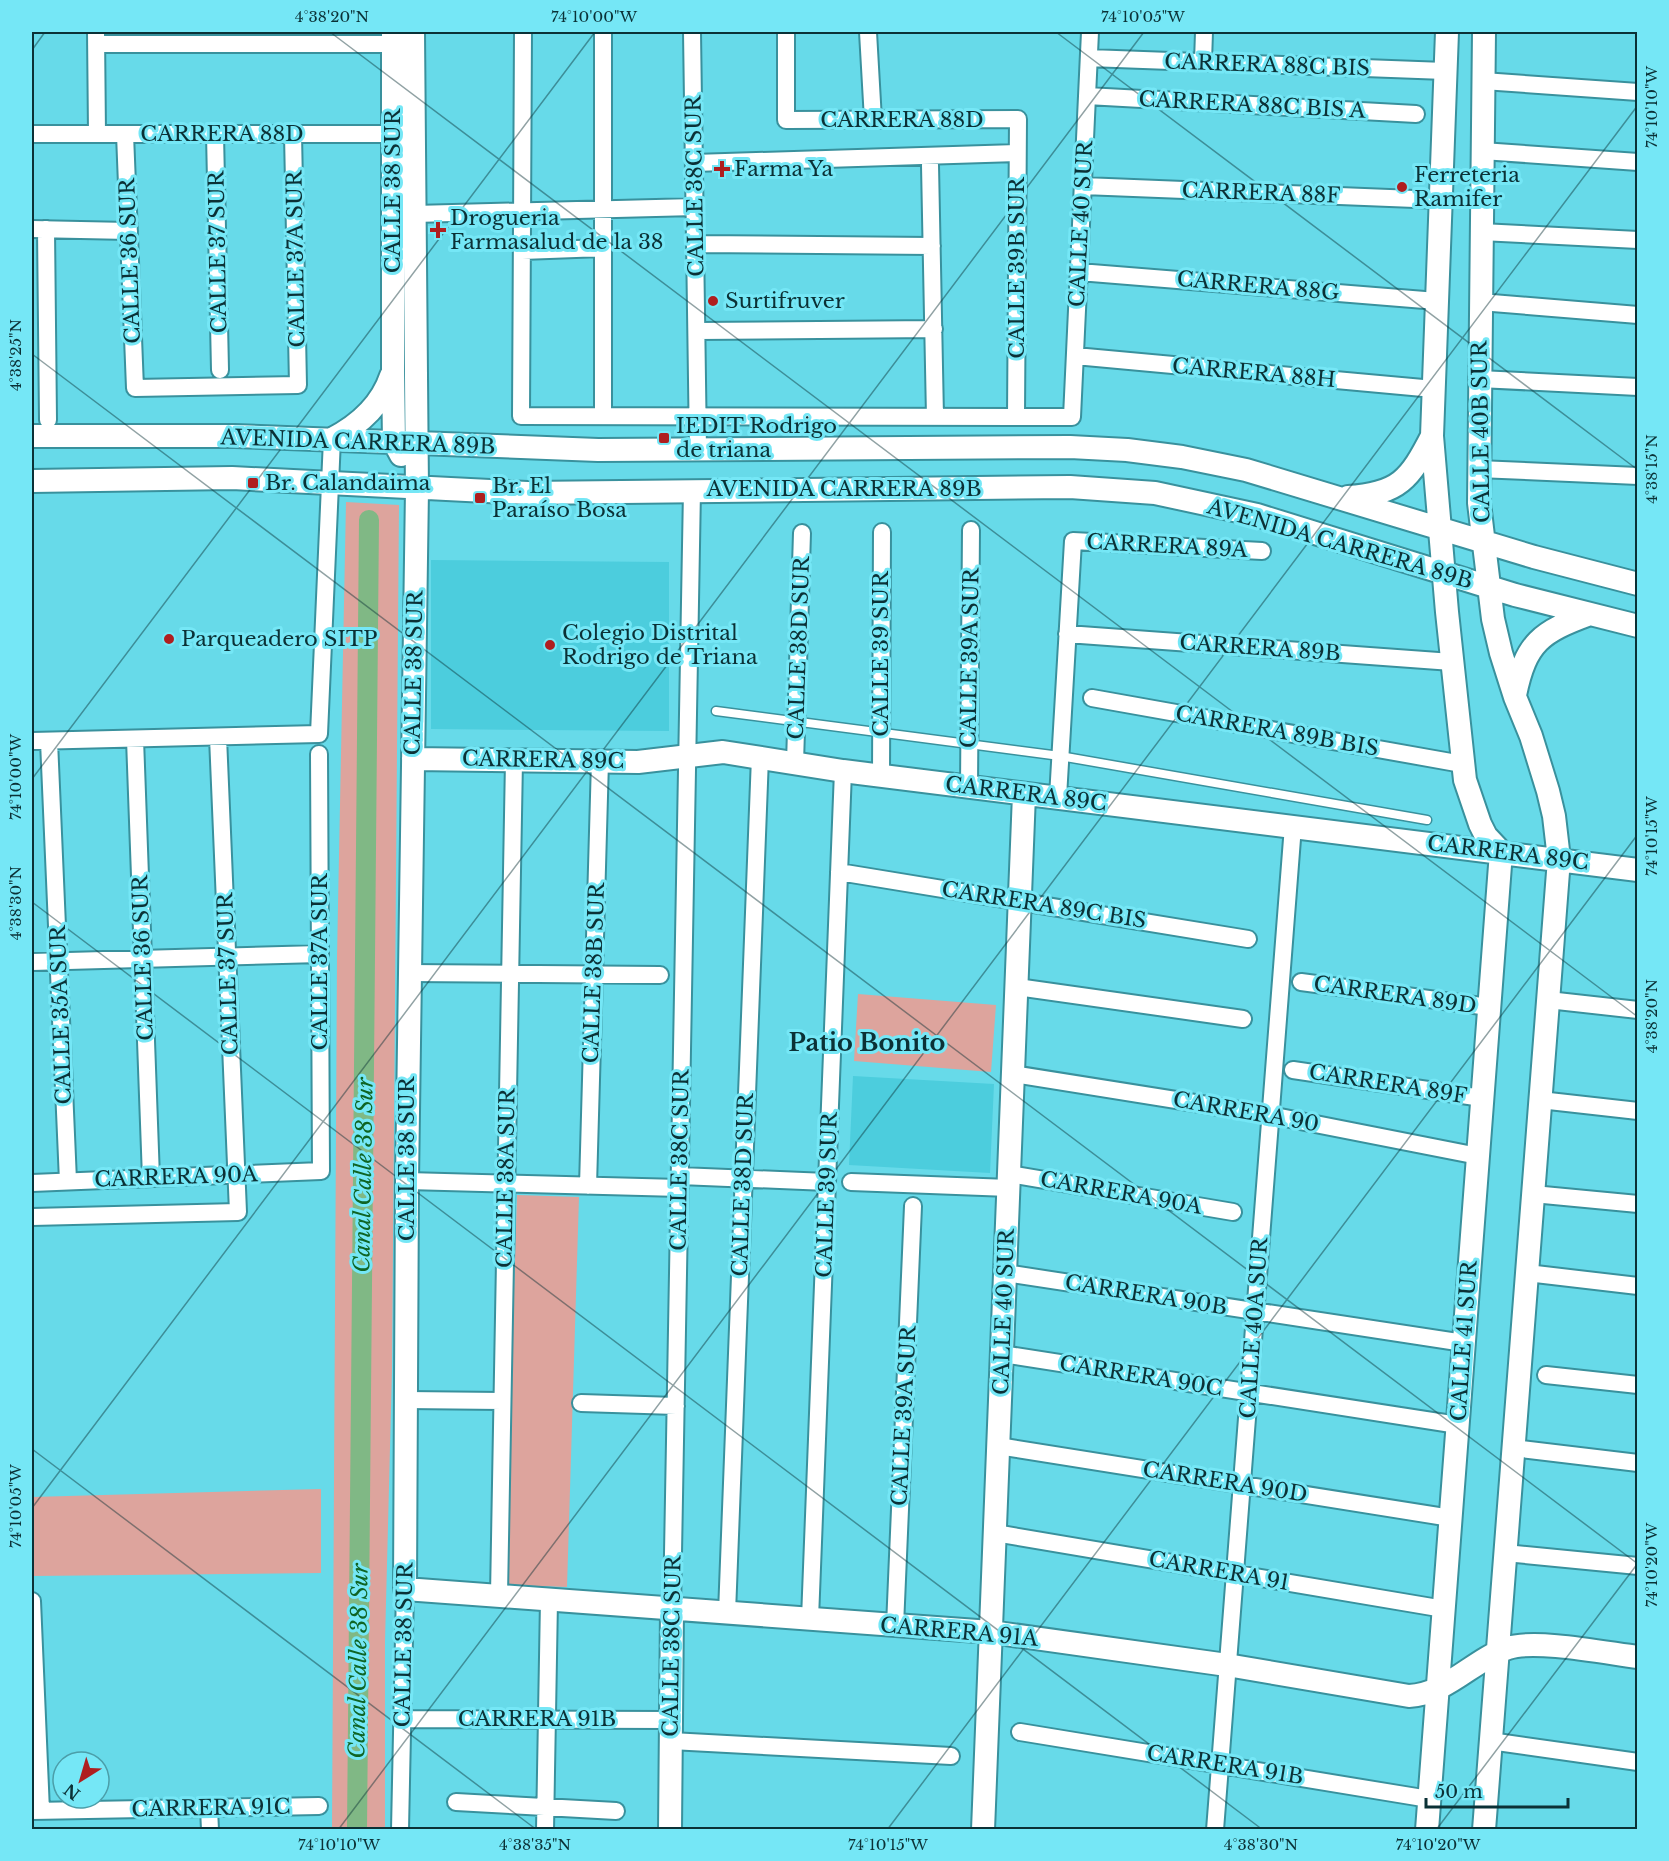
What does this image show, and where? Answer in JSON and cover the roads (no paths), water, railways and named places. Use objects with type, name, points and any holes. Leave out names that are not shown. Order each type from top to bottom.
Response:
[{"type":"street","name":"CALLE 38 SUR","points":[[400,1830],[405,1589],[409,973],[417,489],[405,443],[393,369],[403,134],[413,32]]},
{"type":"street","points":[[523,32],[521,416],[1016,417]]},
{"type":"street","points":[[603,32],[603,416]]},
{"type":"street","name":"CALLE 38C SUR","points":[[692,32],[698,449]]},
{"type":"street","name":"CARRERA 88D","points":[[786,32],[786,120],[1018,119]]},
{"type":"street","points":[[868,32],[873,120]]},
{"type":"street","name":"CALLE 40 SUR","points":[[1016,417],[1072,417],[1090,32]]},
{"type":"street","points":[[1203,62],[1204,32]]},
{"type":"street","name":"CALLE 40B SUR","points":[[1446,32],[1432,436],[1462,764],[1468,795],[1479,824],[1486,836],[1501,852]]},
{"type":"street","name":"CALLE 40B SUR","points":[[1484,32],[1479,503],[1489,588],[1500,653],[1531,736],[1548,791],[1554,816],[1559,859]]},
{"type":"street","points":[[97,134],[96,38],[393,38]]},
{"type":"street","name":"CALLE 38 SUR","points":[[393,38],[414,214],[405,443]]},
{"type":"street","name":"CARRERA 88C BIS","points":[[1089,58],[1445,71]]},
{"type":"street","points":[[1483,81],[1638,92]]},
{"type":"street","name":"CARRERA 88C BIS A","points":[[1087,96],[1416,114]]},
{"type":"street","name":"CALLE 39B SUR","points":[[1016,417],[1018,119]]},
{"type":"street","name":"CARRERA 88D","points":[[32,134],[403,134]]},
{"type":"street","name":"CALLE 36 SUR","points":[[125,134],[135,388]]},
{"type":"street","name":"CALLE 37 SUR","points":[[215,134],[220,370]]},
{"type":"street","name":"CALLE 37A SUR","points":[[135,388],[298,384],[293,134]]},
{"type":"street","points":[[1482,151],[1638,162]]},
{"type":"street","name":"CARRERA 88D","points":[[694,163],[1017,153]]},
{"type":"street","points":[[930,165],[935,417]]},
{"type":"street","name":"CARRERA 88F","points":[[1083,186],[1440,200]]},
{"type":"street","points":[[414,214],[695,207]]},
{"type":"street","points":[[40,428],[39,229],[129,231]]},
{"type":"street","points":[[1481,232],[1638,240]]},
{"type":"street","points":[[695,244],[932,246]]},
{"type":"street","points":[[522,251],[603,248]]},
{"type":"street","name":"CARRERA 88G","points":[[1079,272],[1437,301]]},
{"type":"street","points":[[1480,302],[1638,315]]},
{"type":"street","points":[[697,331],[934,329]]},
{"type":"street","name":"CARRERA 88H","points":[[1074,356],[1434,390]]},
{"type":"street","points":[[32,741],[319,734],[332,438],[350,429],[366,416],[383,394],[393,369]]},
{"type":"street","points":[[1479,379],[1638,387]]},
{"type":"street","name":"AVENIDA CARRERA 89B","points":[[40,428],[207,436],[332,438],[543,449],[1070,447],[1127,450],[1182,457],[1245,470],[1484,542],[1638,584]]},
{"type":"street","points":[[1338,497],[1377,494],[1394,487],[1408,477],[1415,468],[1432,436]]},
{"type":"street","points":[[1478,469],[1638,476]]},
{"type":"street","name":"AVENIDA CARRERA 89B","points":[[32,481],[232,478],[527,493],[1070,488],[1155,493],[1257,515],[1489,588],[1638,626]]},
{"type":"street","name":"CALLE 38C SUR","points":[[670,1830],[692,490]]},
{"type":"street","name":"CALLE 39A SUR","points":[[969,787],[971,530]]},
{"type":"street","name":"CALLE 39 SUR","points":[[880,776],[882,532]]},
{"type":"street","name":"CALLE 38D SUR","points":[[795,763],[802,533]]},
{"type":"street","name":"CARRERA 89A","points":[[1067,634],[1072,541],[1262,551]]},
{"type":"street","points":[[1515,697],[1524,661],[1533,647],[1545,634],[1558,626],[1590,614]]},
{"type":"street","points":[[1058,797],[1067,634]]},
{"type":"street","name":"CARRERA 89B","points":[[1067,634],[1452,662]]},
{"type":"street","name":"CARRERA 89B BIS","points":[[1092,698],[1462,764]]},
{"type":"street","name":"CALLE 37 SUR","points":[[218,737],[238,1212]]},
{"type":"street","name":"CALLE 36 SUR","points":[[135,739],[152,1178]]},
{"type":"street","name":"CALLE 35A SUR","points":[[49,741],[68,1181]]},
{"type":"street","name":"CARRERA 89C","points":[[413,759],[638,762],[723,752],[880,776],[1638,870]]},
{"type":"street","name":"CALLE 37A SUR","points":[[319,754],[321,1171]]},
{"type":"street","name":"CALLE 38D SUR","points":[[727,1613],[760,757]]},
{"type":"street","name":"CALLE 38A SUR","points":[[499,1596],[514,760]]},
{"type":"street","name":"CALLE 38B SUR","points":[[588,1186],[600,761]]},
{"type":"street","name":"CALLE 39 SUR","points":[[810,1619],[843,771]]},
{"type":"street","name":"CALLE 40 SUR","points":[[983,1830],[1024,794]]},
{"type":"street","name":"CALLE 40A SUR","points":[[1215,1830],[1293,826]]},
{"type":"street","name":"CALLE 41 SUR","points":[[1427,1830],[1501,852]]},
{"type":"street","points":[[1484,1829],[1559,859]]},
{"type":"street","name":"CARRERA 89C BIS","points":[[839,872],[1248,939]]},
{"type":"street","points":[[32,962],[320,954]]},
{"type":"street","points":[[409,973],[660,975]]},
{"type":"street","name":"CARRERA 89D","points":[[1301,982],[1489,1007]]},
{"type":"street","points":[[1017,987],[1243,1019]]},
{"type":"street","points":[[1548,1000],[1638,1010]]},
{"type":"street","name":"CARRERA 89F","points":[[1293,1070],[1482,1098]]},
{"type":"street","name":"CARRERA 90","points":[[1013,1074],[1270,1115],[1478,1155]]},
{"type":"street","points":[[1540,1100],[1638,1111]]},
{"type":"street","name":"CARRERA 90A","points":[[32,1183],[321,1171]]},
{"type":"street","points":[[407,1181],[588,1186],[744,1179],[827,1182]]},
{"type":"street","name":"CARRERA 90A","points":[[851,1182],[1009,1181],[1233,1212]]},
{"type":"street","points":[[1533,1194],[1638,1204]]},
{"type":"street","name":"CALLE 39A SUR","points":[[895,1626],[914,1206]]},
{"type":"street","name":"CARRERA 90A","points":[[32,1217],[238,1212]]},
{"type":"street","name":"CARRERA 90B","points":[[1005,1273],[1464,1343]]},
{"type":"street","points":[[1527,1273],[1638,1286]]},
{"type":"street","name":"CARRERA 90C","points":[[1002,1354],[1458,1425]]},
{"type":"street","points":[[1546,1375],[1638,1385]]},
{"type":"street","points":[[406,1400],[502,1401]]},
{"type":"street","points":[[581,1403],[676,1406]]},
{"type":"street","name":"CARRERA 90D","points":[[998,1446],[1451,1518]]},
{"type":"street","points":[[1513,1448],[1638,1463]]},
{"type":"street","name":"CARRERA 91","points":[[995,1533],[1444,1609]]},
{"type":"street","points":[[1505,1553],[1638,1566]]},
{"type":"street","name":"CARRERA 91A","points":[[405,1589],[991,1632],[1227,1665],[1409,1696],[1438,1689],[1497,1652]]},
{"type":"street","points":[[545,1830],[549,1600]]},
{"type":"street","points":[[32,1601],[36,1811]]},
{"type":"street","points":[[1497,1652],[1516,1646],[1531,1645],[1638,1657]]},
{"type":"street","name":"CARRERA 91B","points":[[403,1719],[547,1719],[951,1756]]},
{"type":"street","name":"CARRERA 91B","points":[[1020,1732],[1429,1799]]},
{"type":"street","points":[[1490,1741],[1638,1762]]},
{"type":"street","points":[[456,1802],[616,1811]]},
{"type":"street","name":"CARRERA 91C","points":[[36,1811],[319,1806]]},
{"type":"street","points":[[209,1808],[210,1830]]},
{"type":"lane","points":[[716,711],[1060,756],[1427,820]]},
{"type":"waterway","name":"Canal Calle 38 Sur","points":[[357,1830],[369,520]]},
{"type":"place","name":"Farma Ya","points":[[722,169]]},
{"type":"place","name":"Ferreteria Ramifer","points":[[1402,187]]},
{"type":"place","name":"Drogueria Farmasalud de la 38","points":[[438,230]]},
{"type":"place","name":"Surtifruver","points":[[713,301]]},
{"type":"place","name":"IEDIT Rodrigo de triana","points":[[664,438]]},
{"type":"place","name":"Br. Calandaima","points":[[253,483]]},
{"type":"place","name":"Br. El Paraíso Bosa","points":[[480,498]]},
{"type":"place","name":"Parqueadero SITP","points":[[169,639]]},
{"type":"place","name":"Colegio Distrital Rodrigo de Triana","points":[[550,645]]},
{"type":"district","name":"Patio Bonito","points":[[867,1043]]}]
